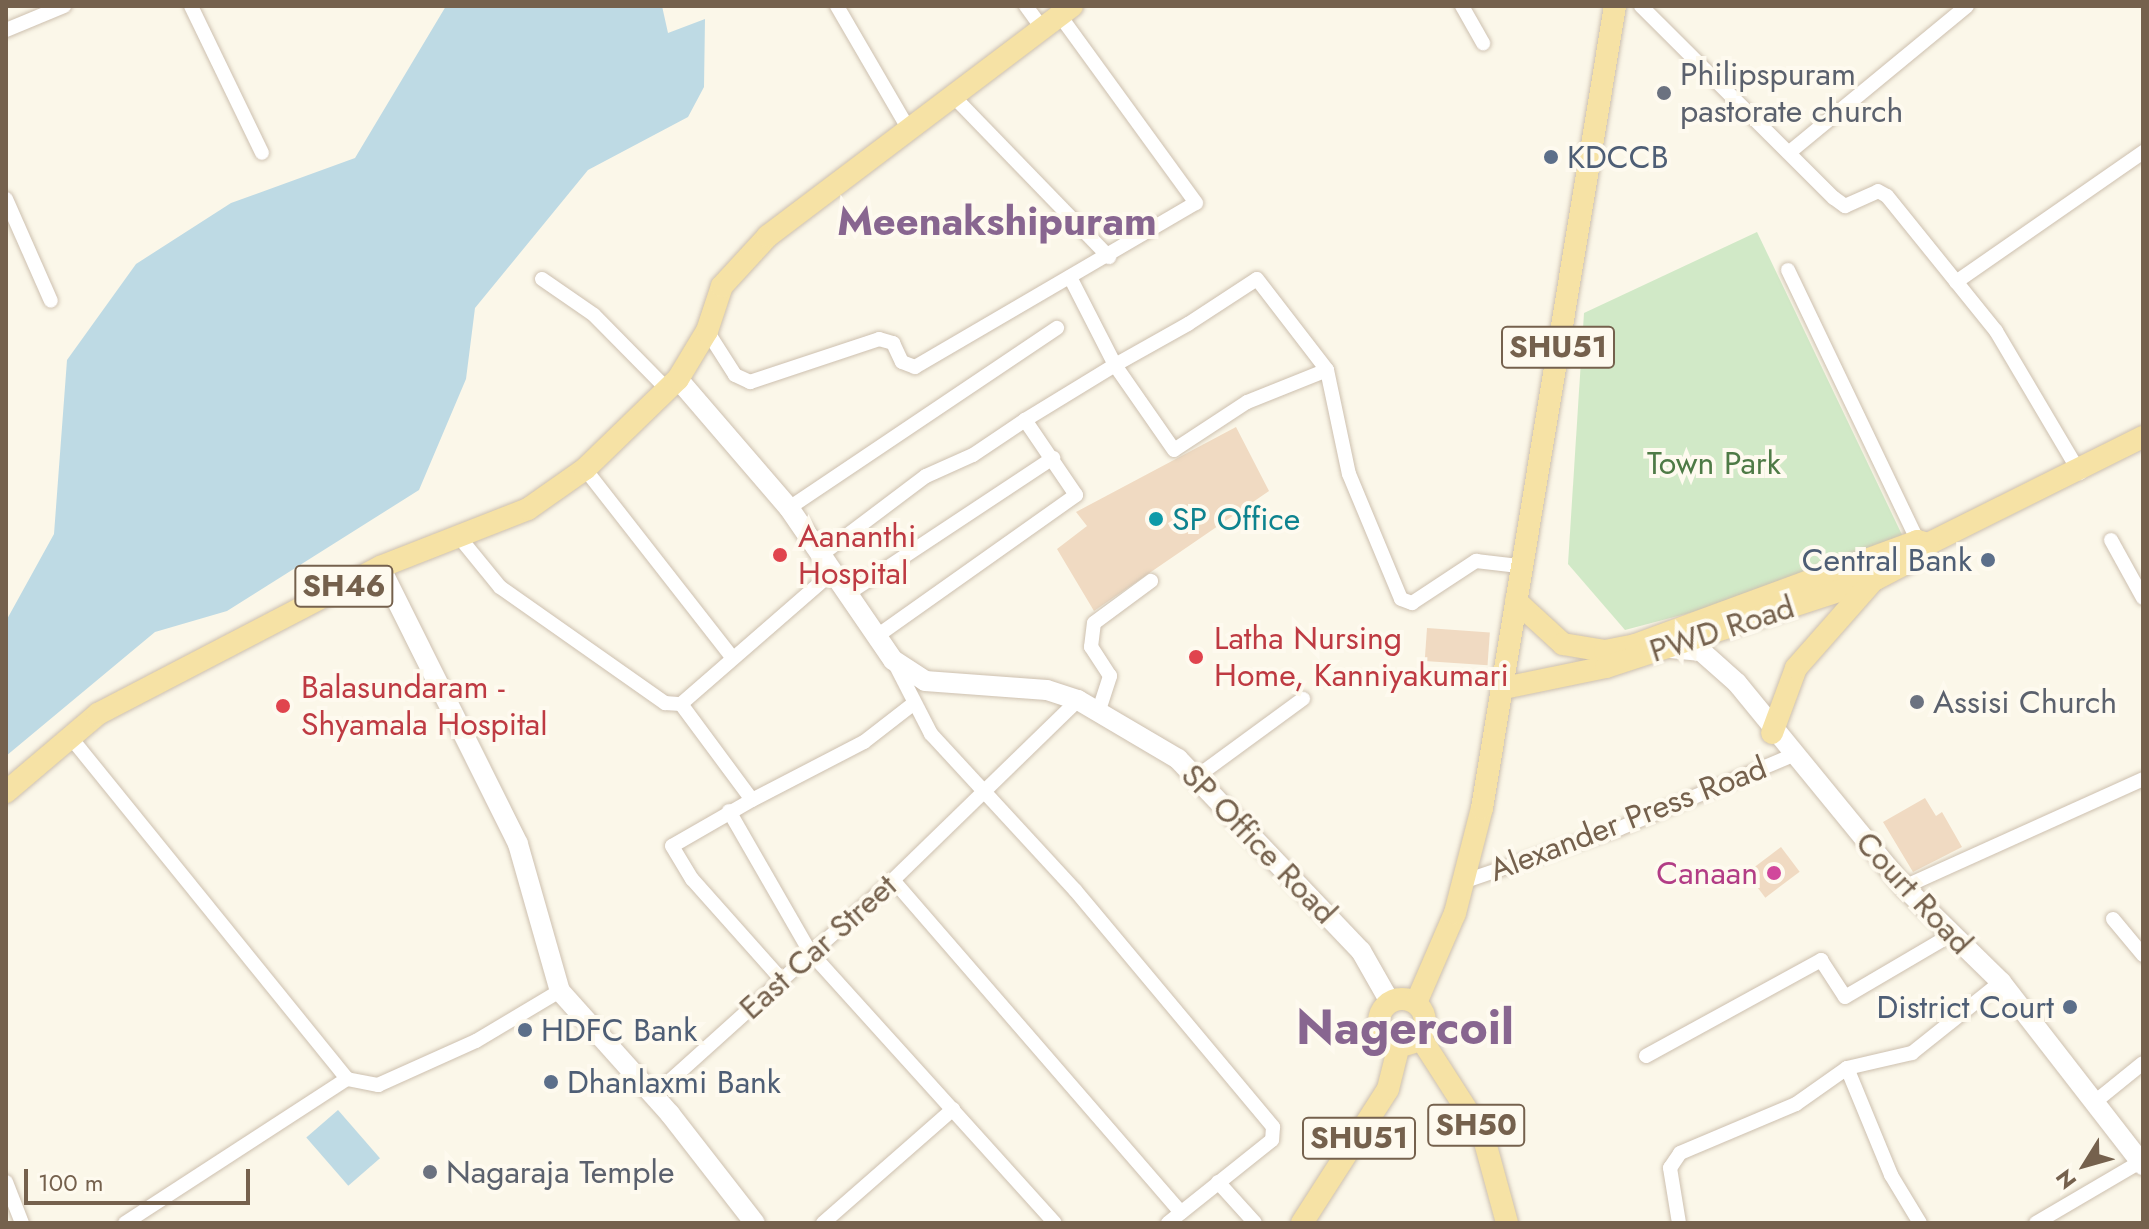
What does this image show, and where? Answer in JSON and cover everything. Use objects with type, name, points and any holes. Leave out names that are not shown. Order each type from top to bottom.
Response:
[{"type":"main road","name":"SHU51","points":[[1416,1003],[1465,881],[1504,688],[1519,566],[1615,6]]},
{"type":"main road","name":"SH46","points":[[6,792],[98,714],[380,567],[528,509],[585,469],[672,384],[707,331],[722,286],[768,236],[1058,17]]},
{"type":"main road","name":"PWD Road","points":[[1516,601],[1563,644],[1605,651],[1923,546],[2080,473],[2143,437]]},
{"type":"main road","name":"PWD Road","points":[[1504,688],[1566,678],[1876,579],[1923,546]]},
{"type":"main road","points":[[1772,733],[1796,668],[1876,579]]},
{"type":"main road","points":[[1390,1002],[1416,1003],[1425,1015],[1410,1041],[1386,1039],[1379,1025],[1390,1002]]},
{"type":"main road","name":"SHU51","points":[[1302,1223],[1388,1089],[1410,1041]]},
{"type":"main road","name":"SH50","points":[[1410,1041],[1483,1135],[1507,1223]]},
{"type":"street","points":[[6,30],[64,6]]},
{"type":"street","points":[[191,6],[262,153]]},
{"type":"street","points":[[837,6],[908,128]]},
{"type":"street","points":[[707,331],[735,375],[750,382],[879,339],[893,343],[902,362],[915,367],[1109,257],[1196,203],[1058,17],[1026,6]]},
{"type":"street","points":[[1462,6],[1483,43]]},
{"type":"street","points":[[1641,6],[1845,206],[1883,192],[1996,331],[2080,473]]},
{"type":"street","points":[[1791,151],[1967,6]]},
{"type":"street","points":[[954,97],[1109,257]]},
{"type":"street","points":[[1956,282],[2143,152]]},
{"type":"street","points":[[6,199],[51,301]]},
{"type":"street","points":[[1788,270],[1923,546]]},
{"type":"street","points":[[1070,277],[1115,365],[1177,450],[1247,402],[1327,370]]},
{"type":"street","points":[[542,279],[594,315],[672,384]]},
{"type":"street","points":[[681,704],[828,563],[926,476],[1025,420],[1257,279],[1327,370],[1349,474],[1401,599],[1412,603],[1476,561],[1519,566]]},
{"type":"street","points":[[789,508],[1057,328]]},
{"type":"street","name":"SP Office Road","points":[[672,384],[789,508],[893,660],[925,681],[1047,690],[1078,700],[1099,710],[1199,775],[1361,951],[1390,1002]]},
{"type":"street","points":[[877,636],[1076,495],[1025,420]]},
{"type":"street","points":[[849,593],[1053,458]]},
{"type":"street","points":[[585,469],[731,656]]},
{"type":"street","points":[[460,538],[500,587],[645,692],[681,704],[752,800]]},
{"type":"street","points":[[2111,540],[2143,598]]},
{"type":"street","points":[[380,567],[518,844],[560,991],[653,1096],[755,1223]]},
{"type":"street","points":[[1099,710],[1110,676],[1091,647],[1094,623],[1151,581]]},
{"type":"street","name":"Court Road","points":[[1667,648],[1701,651],[1721,667],[1791,756],[1904,887],[1949,936],[2001,982],[2142,1163]]},
{"type":"street","points":[[893,660],[913,704],[980,794],[1075,890],[1273,1127],[1272,1140],[1168,1223]]},
{"type":"street","points":[[1199,775],[1303,699]]},
{"type":"street","name":"East Car Street","points":[[653,1096],[893,880],[1078,700]]},
{"type":"street","points":[[782,980],[692,879],[672,846],[729,811],[864,742],[913,704]]},
{"type":"street","points":[[72,739],[347,1079],[378,1085],[476,1041],[560,991]]},
{"type":"street","name":"Alexander Press Road","points":[[1465,881],[1618,829],[1791,756]]},
{"type":"street","points":[[1904,887],[2143,779]]},
{"type":"street","points":[[729,811],[810,952],[1055,1223]]},
{"type":"street","points":[[893,880],[1181,1213]]},
{"type":"street","points":[[2113,919],[2143,955]]},
{"type":"street","points":[[1646,1056],[1821,960],[1845,997],[1949,936]]},
{"type":"street","points":[[1679,1223],[1670,1168],[1680,1153],[1796,1104],[1847,1068],[1912,1053],[2001,982]]},
{"type":"street","points":[[2096,1101],[2143,1063]]},
{"type":"street","points":[[1847,1068],[1891,1175],[1920,1223]]},
{"type":"street","points":[[125,1223],[347,1079]]},
{"type":"street","points":[[823,1223],[953,1109]]},
{"type":"street","points":[[2036,1223],[2142,1163]]},
{"type":"street","points":[[6,1182],[22,1223]]},
{"type":"street","points":[[1218,1182],[1255,1223]]},
{"type":"green space","name":"Town Park","points":[[1757,232],[1904,539],[1829,576],[1625,630],[1568,564],[1584,313]]},
{"type":"water","points":[[446,6],[662,6],[668,33],[705,19],[704,87],[688,117],[588,170],[475,308],[466,379],[419,490],[227,611],[155,632],[6,756],[6,621],[54,534],[67,360],[136,264],[231,203],[355,158]]},
{"type":"water","points":[[338,1110],[380,1158],[348,1186],[306,1138]]},
{"type":"building","name":"SP Office","points":[[1236,427],[1269,491],[1094,611],[1057,549],[1087,526],[1076,512]]},
{"type":"building","points":[[1427,628],[1490,632],[1488,665],[1425,661]]},
{"type":"building","points":[[1925,798],[1936,816],[1942,812],[1962,847],[1913,872],[1883,822]]},
{"type":"building","name":"Canaan","points":[[1781,847],[1800,872],[1765,898],[1747,873]]},
{"type":"place","name":"Philipspuram pastorate church","points":[[1664,93]]},
{"type":"place","name":"KDCCB","points":[[1551,157]]},
{"type":"place","name":"SP Office","points":[[1156,519]]},
{"type":"place","name":"Aananthi Hospital","points":[[780,555]]},
{"type":"place","name":"Central Bank","points":[[1988,560]]},
{"type":"place","name":"Latha Nursing Home, Kanniyakumari","points":[[1196,657]]},
{"type":"place","name":"Assisi Church","points":[[1917,702]]},
{"type":"place","name":"Balasundaram - Shyamala Hospital","points":[[283,706]]},
{"type":"place","name":"Canaan","points":[[1774,873]]},
{"type":"place","name":"District Court","points":[[2070,1007]]},
{"type":"place","name":"HDFC Bank","points":[[525,1030]]},
{"type":"place","name":"Dhanlaxmi Bank","points":[[551,1082]]},
{"type":"place","name":"Nagaraja Temple","points":[[430,1172]]},
{"type":"district","name":"Meenakshipuram","points":[[997,221]]},
{"type":"district","name":"Nagercoil","points":[[1405,1028]]}]
